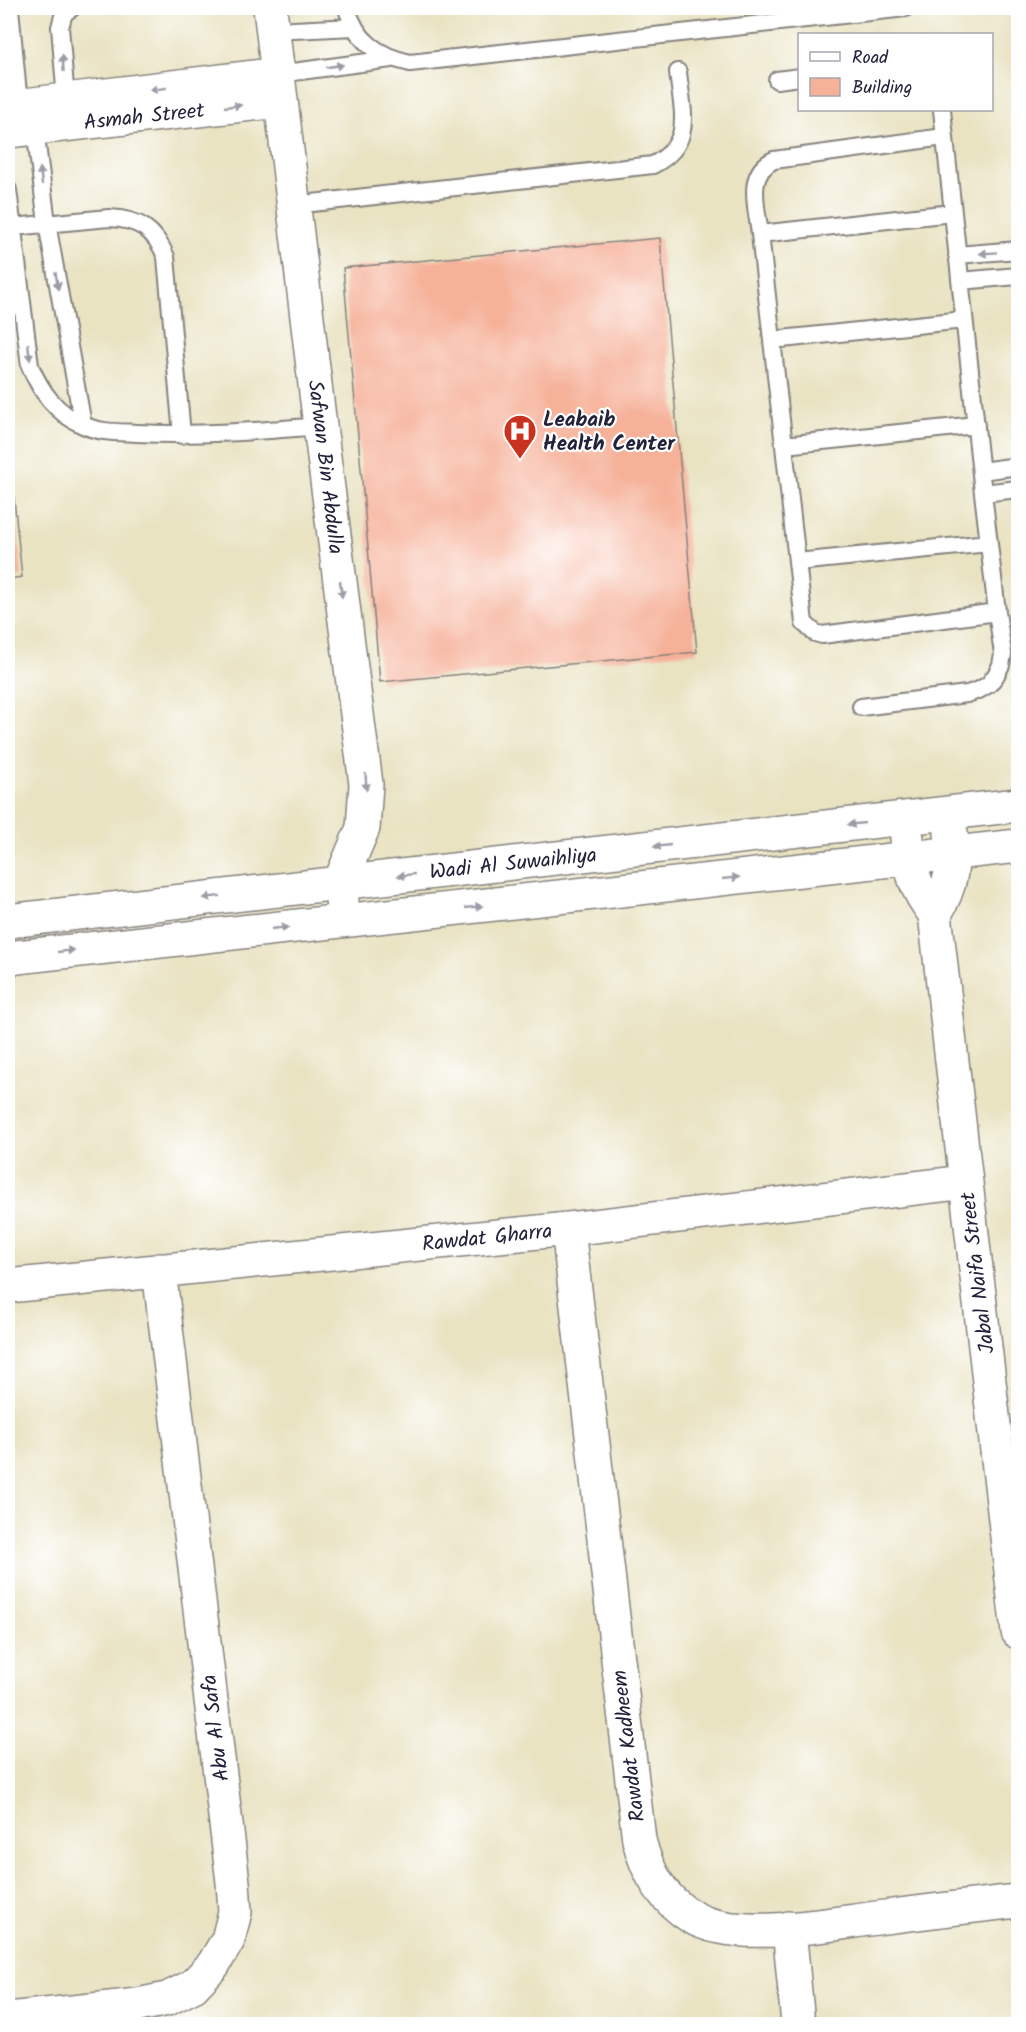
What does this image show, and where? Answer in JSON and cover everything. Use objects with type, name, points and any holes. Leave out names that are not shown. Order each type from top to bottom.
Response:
[{"type":"street","name":"Safwan Bin Abdulla","points":[[272,19],[320,426],[366,784],[363,828],[340,882],[344,921]]},
{"type":"street","name":"Asmah Street","points":[[17,118],[280,87]]},
{"type":"street","name":"Asmah Street","points":[[17,118],[66,100],[280,87]]},
{"type":"street","name":"Wadi Al Suwaihliya","points":[[8,921],[1018,805]]},
{"type":"street","points":[[935,914],[950,882],[953,854],[949,813]]},
{"type":"street","name":"Jabal Naifa Street","points":[[905,818],[912,875],[918,890],[935,914],[1018,1632]]},
{"type":"street","name":"Wadi Al Suwaihliya","points":[[8,958],[1018,846]]},
{"type":"street","name":"Rawdat Gharra","points":[[8,1286],[568,1229],[966,1182]]},
{"type":"street","name":"Rawdat Kadheem","points":[[568,1229],[639,1840],[645,1864],[657,1885],[668,1898],[693,1918],[716,1926],[741,1930],[789,1928],[1018,1901]]},
{"type":"street","name":"Abu Al Safa","points":[[8,2019],[167,2000],[193,1986],[213,1965],[228,1940],[235,1912],[232,1871],[159,1270]]},
{"type":"street","points":[[789,1928],[798,2025]]},
{"type":"lane","points":[[10,8],[17,118],[47,223],[83,425]]},
{"type":"lane","points":[[66,100],[60,27],[64,14],[72,8]]},
{"type":"lane","points":[[347,8],[354,27],[369,46],[391,59],[410,63],[906,8]]},
{"type":"lane","points":[[272,19],[354,27]]},
{"type":"lane","points":[[280,87],[391,59]]},
{"type":"lane","points":[[294,205],[653,165],[667,158],[677,146],[683,131],[678,72]]},
{"type":"lane","points":[[777,80],[798,77]]},
{"type":"lane","points":[[861,707],[967,694],[979,690],[989,684],[1001,665],[1003,654],[983,493],[942,111]]},
{"type":"lane","points":[[944,137],[774,160],[763,165],[757,174],[755,185],[760,234],[804,623],[815,633],[822,634],[997,612]]},
{"type":"lane","points":[[8,190],[30,366],[38,385],[65,415],[83,425],[99,430],[182,435],[320,426]]},
{"type":"lane","points":[[760,234],[952,213]]},
{"type":"lane","points":[[13,227],[124,218],[138,223],[151,232],[160,243],[166,257],[182,435]]},
{"type":"lane","points":[[957,255],[1018,250]]},
{"type":"lane","points":[[960,281],[1018,276]]},
{"type":"lane","points":[[772,340],[964,320]]},
{"type":"lane","points":[[784,445],[976,425]]},
{"type":"lane","points":[[981,471],[1018,466]]},
{"type":"lane","points":[[983,493],[1018,489]]},
{"type":"lane","points":[[797,562],[989,543]]},
{"type":"building","name":"Leabaib Health Center","points":[[660,238],[697,652],[380,682],[343,268]]},
{"type":"building","points":[[8,469],[11,469],[22,577],[8,579]]},
{"type":"place","name":"Leabaib Health Center","points":[[520,460]]}]
